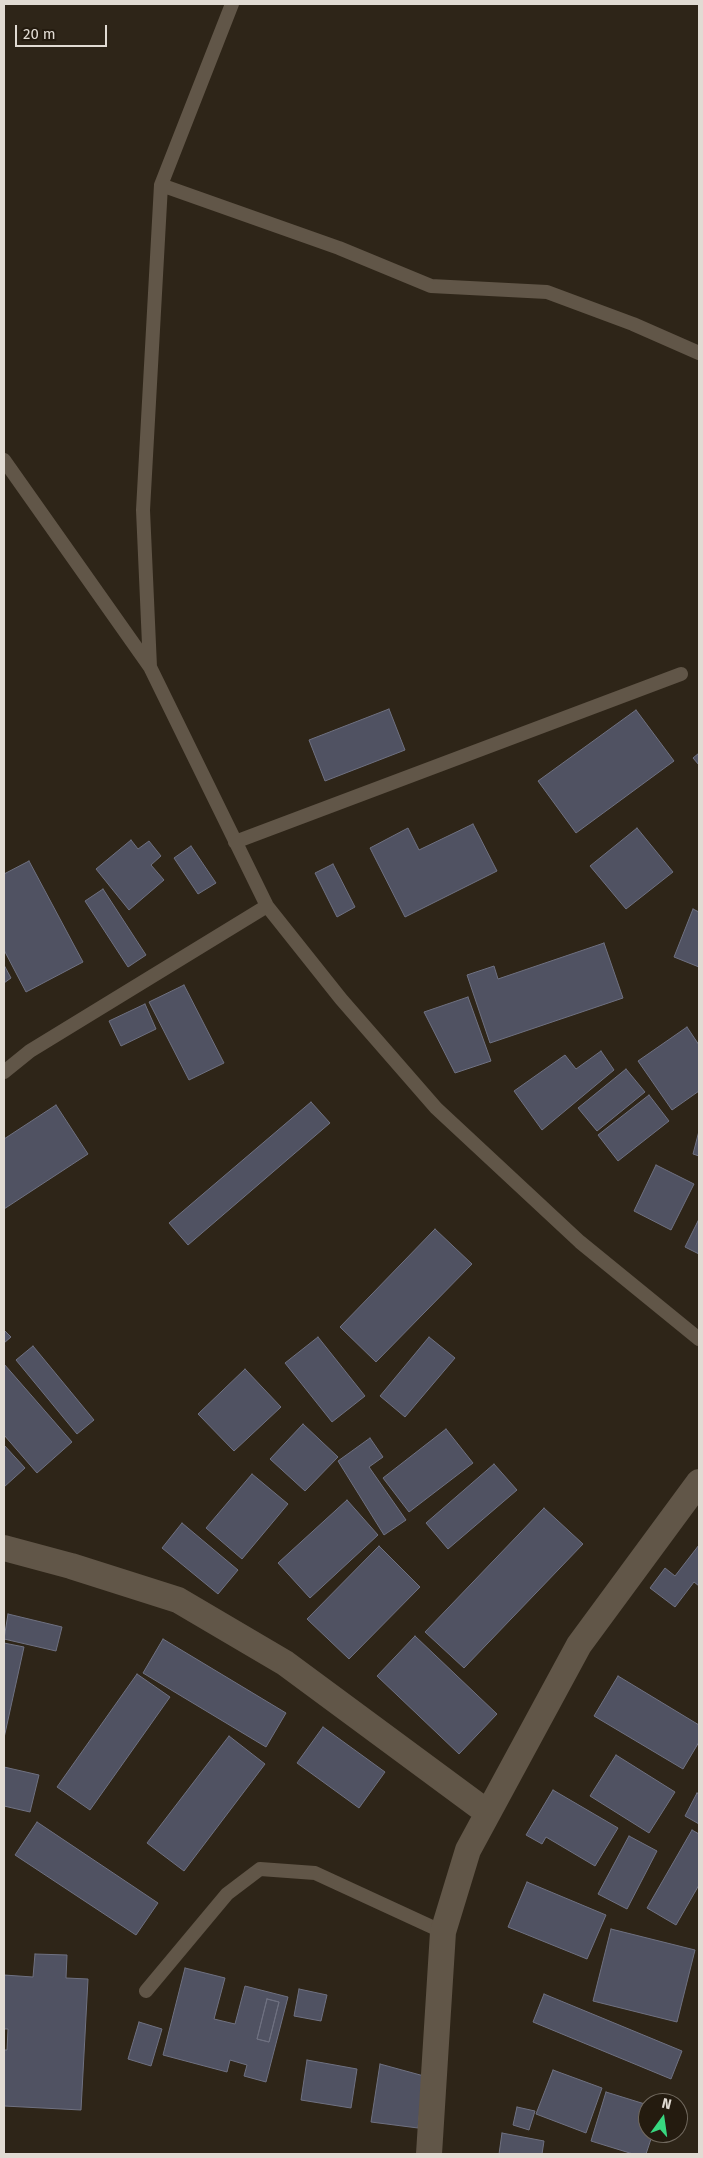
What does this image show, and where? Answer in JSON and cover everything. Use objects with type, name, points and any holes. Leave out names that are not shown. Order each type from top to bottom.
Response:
[{"type":"street","points":[[429,2154],[443,1932],[468,1850],[579,1645],[699,1482]]},
{"type":"street","points":[[4,1548],[71,1566],[178,1600],[285,1663],[488,1813]]},
{"type":"lane","points":[[150,667],[143,510],[161,185],[232,4]]},
{"type":"lane","points":[[161,185],[339,248],[431,286],[547,292],[633,324],[699,353]]},
{"type":"lane","points":[[4,460],[150,667],[267,906],[341,999],[436,1108],[580,1242],[699,1339]]},
{"type":"lane","points":[[235,842],[682,674]]},
{"type":"lane","points":[[4,1072],[30,1051],[267,906]]},
{"type":"lane","points":[[146,1991],[227,1894],[260,1869],[315,1874],[443,1932]]},
{"type":"building","points":[[389,709],[405,750],[325,781],[309,740]]},
{"type":"building","points":[[636,710],[674,761],[576,833],[538,781]]},
{"type":"building","points":[[699,753],[699,765],[693,758]]},
{"type":"building","points":[[473,824],[497,871],[405,917],[370,848],[408,828],[419,850]]},
{"type":"building","points":[[637,828],[673,872],[626,909],[590,866]]},
{"type":"building","points":[[131,840],[138,849],[149,841],[161,856],[151,865],[164,880],[129,910],[96,869]]},
{"type":"building","points":[[191,846],[216,883],[198,894],[174,858]]},
{"type":"building","points":[[29,861],[83,962],[26,992],[4,950],[4,874]]},
{"type":"building","points":[[333,864],[355,907],[337,917],[315,873]]},
{"type":"building","points":[[103,889],[146,955],[128,967],[85,901]]},
{"type":"building","points":[[693,909],[699,912],[699,967],[674,957]]},
{"type":"building","points":[[604,943],[623,998],[490,1043],[467,975],[494,966],[498,979]]},
{"type":"building","points":[[4,965],[11,978],[4,983]]},
{"type":"building","points":[[184,985],[224,1063],[189,1080],[149,1002]]},
{"type":"building","points":[[468,997],[491,1061],[455,1073],[424,1012]]},
{"type":"building","points":[[145,1004],[156,1029],[121,1046],[109,1021]]},
{"type":"building","points":[[687,1027],[699,1045],[699,1091],[672,1110],[638,1061]]},
{"type":"building","points":[[601,1051],[614,1070],[542,1130],[514,1091],[565,1055],[576,1069]]},
{"type":"building","points":[[626,1069],[645,1092],[597,1131],[578,1108]]},
{"type":"building","points":[[649,1095],[669,1121],[618,1161],[598,1135]]},
{"type":"building","points":[[311,1102],[330,1123],[188,1245],[169,1223]]},
{"type":"building","points":[[56,1105],[88,1154],[4,1209],[4,1139]]},
{"type":"building","points":[[699,1131],[699,1156],[693,1154]]},
{"type":"building","points":[[656,1165],[694,1184],[671,1230],[634,1211]]},
{"type":"building","points":[[699,1219],[699,1254],[685,1247]]},
{"type":"building","points":[[435,1229],[472,1264],[376,1362],[340,1327]]},
{"type":"building","points":[[4,1330],[11,1337],[4,1343]]},
{"type":"building","points":[[318,1337],[365,1396],[332,1422],[285,1363]]},
{"type":"building","points":[[429,1337],[455,1358],[405,1417],[380,1396]]},
{"type":"building","points":[[33,1346],[94,1420],[77,1434],[16,1360]]},
{"type":"building","points":[[4,1364],[72,1442],[37,1473],[4,1435]]},
{"type":"building","points":[[245,1369],[281,1407],[234,1451],[198,1414]]},
{"type":"building","points":[[303,1424],[338,1457],[305,1491],[270,1459]]},
{"type":"building","points":[[446,1429],[473,1463],[409,1512],[383,1478]]},
{"type":"building","points":[[370,1438],[383,1457],[369,1467],[406,1520],[384,1535],[338,1461]]},
{"type":"building","points":[[4,1445],[25,1468],[4,1487]]},
{"type":"building","points":[[494,1464],[517,1490],[448,1549],[426,1523]]},
{"type":"building","points":[[252,1474],[288,1504],[242,1559],[206,1528]]},
{"type":"building","points":[[347,1500],[378,1535],[310,1598],[278,1563]]},
{"type":"building","points":[[544,1508],[583,1544],[464,1668],[425,1632]]},
{"type":"building","points":[[182,1523],[238,1570],[218,1594],[162,1548]]},
{"type":"building","points":[[699,1545],[699,1586],[694,1582],[675,1607],[650,1588],[665,1568],[675,1576]]},
{"type":"building","points":[[379,1546],[420,1587],[349,1659],[307,1619]]},
{"type":"building","points":[[8,1614],[62,1627],[56,1651],[4,1639]]},
{"type":"building","points":[[415,1636],[497,1714],[459,1754],[377,1676]]},
{"type":"building","points":[[163,1639],[286,1713],[266,1747],[143,1673]]},
{"type":"building","points":[[4,1643],[24,1647],[4,1738]]},
{"type":"building","points":[[137,1674],[170,1697],[90,1810],[57,1787]]},
{"type":"building","points":[[618,1676],[699,1725],[699,1742],[683,1769],[594,1716]]},
{"type":"building","points":[[323,1727],[385,1772],[359,1808],[297,1763]]},
{"type":"building","points":[[229,1736],[265,1764],[184,1871],[147,1843]]},
{"type":"building","points":[[616,1755],[675,1792],[649,1833],[590,1796]]},
{"type":"building","points":[[4,1767],[39,1775],[30,1812],[4,1806]]},
{"type":"building","points":[[553,1790],[618,1828],[595,1866],[546,1837],[542,1844],[526,1835]]},
{"type":"building","points":[[697,1793],[699,1794],[699,1824],[685,1816]]},
{"type":"building","points":[[37,1822],[158,1903],[136,1935],[15,1855]]},
{"type":"building","points":[[692,1830],[699,1834],[699,1885],[676,1925],[647,1908]]},
{"type":"building","points":[[629,1836],[657,1851],[627,1909],[598,1894]]},
{"type":"building","points":[[527,1882],[606,1915],[587,1959],[508,1927]]},
{"type":"building","points":[[611,1929],[695,1950],[677,2022],[593,2001]]},
{"type":"building","points":[[35,1954],[67,1955],[66,1978],[88,1979],[81,2110],[4,2106],[4,2050],[7,2050],[8,2029],[4,2029],[4,1975],[33,1977]]},
{"type":"building","points":[[185,1968],[225,1978],[214,2019],[235,2024],[245,1986],[288,1997],[266,2082],[244,2076],[247,2065],[230,2060],[227,2072],[163,2055]],"holes":[[[267,1999],[279,2002],[269,2042],[257,2039]]]},
{"type":"building","points":[[299,1989],[327,1995],[321,2021],[294,2016]]},
{"type":"building","points":[[544,1994],[682,2051],[671,2079],[533,2022]]},
{"type":"building","points":[[267,1999],[279,2002],[269,2042],[257,2039]]},
{"type":"building","points":[[139,2022],[162,2029],[151,2066],[128,2059]]},
{"type":"building","points":[[307,2060],[357,2069],[351,2108],[301,2100]]},
{"type":"building","points":[[380,2064],[424,2076],[418,2128],[371,2122]]},
{"type":"building","points":[[553,2070],[602,2088],[586,2133],[536,2114]]},
{"type":"building","points":[[606,2092],[638,2102],[638,2143],[650,2143],[646,2154],[633,2154],[591,2141]]},
{"type":"building","points":[[517,2107],[535,2111],[529,2130],[513,2125]]},
{"type":"building","points":[[502,2133],[544,2141],[542,2154],[499,2154]]}]
